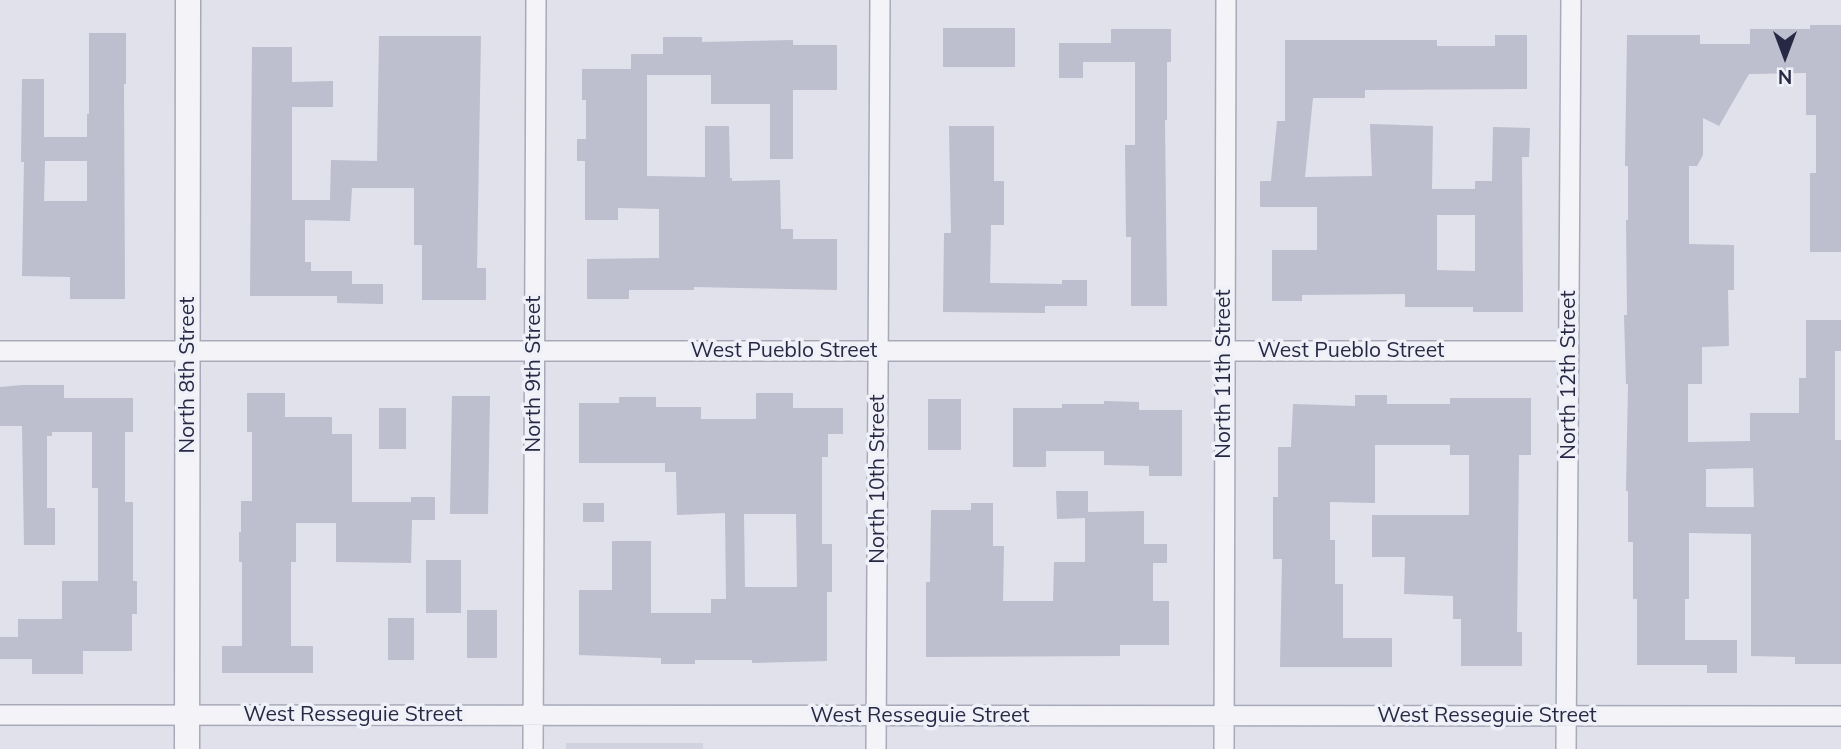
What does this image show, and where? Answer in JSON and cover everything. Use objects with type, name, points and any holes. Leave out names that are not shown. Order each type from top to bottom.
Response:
[{"type":"street","name":"North 8th Street","points":[[187,749],[188,0]]},
{"type":"street","name":"North 9th Street","points":[[533,749],[536,0]]},
{"type":"street","name":"North 10th Street","points":[[876,749],[880,0]]},
{"type":"street","name":"North 11th Street","points":[[1224,749],[1226,0]]},
{"type":"street","name":"North 12th Street","points":[[1566,749],[1571,0]]},
{"type":"street","name":"West Pueblo Street","points":[[0,351],[1569,351]]},
{"type":"street","name":"West Resseguie Street","points":[[0,715],[1841,716]]},
{"type":"shaded area","points":[[566,743],[703,743],[703,749],[566,749]]},
{"type":"building","points":[[1810,25],[1841,25],[1841,252],[1810,252],[1810,173],[1816,173],[1816,115],[1806,115],[1806,73],[1749,74],[1719,126],[1703,118],[1703,155],[1697,166],[1689,166],[1689,244],[1734,245],[1734,290],[1728,290],[1729,346],[1702,347],[1702,384],[1688,384],[1688,442],[1750,441],[1750,413],[1799,413],[1799,378],[1806,378],[1806,320],[1841,320],[1841,351],[1835,351],[1835,440],[1841,440],[1841,664],[1795,664],[1795,657],[1751,656],[1751,534],[1689,533],[1689,599],[1685,599],[1685,640],[1737,640],[1737,673],[1707,673],[1707,665],[1637,665],[1637,599],[1633,599],[1633,542],[1628,542],[1626,491],[1628,384],[1624,315],[1627,315],[1627,35],[1700,35],[1700,44],[1750,44],[1750,29],[1810,29]],"holes":[[[1753,468],[1754,507],[1706,507],[1706,469]]]},
{"type":"building","points":[[943,28],[1015,28],[1015,67],[943,67]]},
{"type":"building","points":[[1111,29],[1171,29],[1171,62],[1167,62],[1165,120],[1167,306],[1131,306],[1131,237],[1126,237],[1125,145],[1135,145],[1135,62],[1083,62],[1083,78],[1059,78],[1059,43],[1111,43]]},
{"type":"building","points":[[89,33],[126,33],[125,299],[70,299],[70,277],[22,276],[22,79],[44,79],[44,137],[87,137]],"holes":[[[45,161],[87,161],[87,201],[44,201]]]},
{"type":"building","points":[[1495,35],[1527,35],[1527,89],[1365,90],[1365,98],[1313,98],[1305,177],[1372,176],[1370,124],[1433,126],[1432,189],[1475,189],[1475,181],[1492,181],[1493,127],[1530,128],[1529,157],[1522,157],[1523,312],[1473,312],[1473,307],[1405,307],[1405,294],[1302,295],[1302,301],[1272,301],[1272,250],[1317,250],[1317,207],[1260,207],[1260,181],[1271,181],[1277,121],[1285,121],[1285,40],[1437,40],[1437,46],[1495,46]],"holes":[[[1437,215],[1475,215],[1475,271],[1437,270]]]},
{"type":"building","points":[[379,36],[481,36],[477,268],[486,268],[486,300],[422,300],[422,245],[414,245],[414,188],[352,188],[350,221],[305,220],[305,262],[311,262],[311,271],[352,271],[352,284],[383,284],[383,304],[337,303],[337,296],[250,296],[252,47],[292,47],[292,82],[333,81],[333,107],[292,107],[292,200],[330,200],[331,160],[377,161]]},
{"type":"building","points":[[663,37],[702,37],[702,42],[793,40],[793,45],[837,45],[837,90],[793,90],[793,159],[770,159],[770,104],[711,104],[711,75],[647,75],[647,176],[705,177],[705,126],[729,126],[732,181],[780,180],[781,229],[793,229],[793,239],[837,239],[837,290],[694,287],[694,290],[629,290],[629,299],[587,299],[587,259],[659,258],[659,209],[618,208],[618,220],[585,220],[585,161],[577,161],[577,139],[586,139],[586,100],[582,100],[582,69],[631,69],[631,54],[663,54]]},
{"type":"building","points":[[949,126],[994,126],[994,181],[1004,181],[1004,225],[991,225],[990,283],[1062,284],[1062,280],[1087,280],[1087,306],[1045,306],[1045,313],[943,312],[944,233],[951,233]]},
{"type":"building","points":[[64,385],[64,398],[133,398],[133,432],[125,432],[125,502],[133,502],[133,581],[137,581],[137,614],[132,614],[132,651],[83,651],[83,674],[32,674],[32,659],[0,659],[0,637],[18,637],[18,619],[62,619],[62,581],[98,581],[98,488],[92,488],[92,432],[52,432],[52,436],[47,436],[47,508],[55,508],[55,545],[24,545],[22,426],[0,426],[0,387]]},
{"type":"building","points":[[247,393],[285,393],[285,417],[332,417],[332,434],[352,434],[352,502],[411,502],[411,497],[435,497],[435,520],[412,520],[411,563],[336,562],[336,523],[296,523],[296,562],[291,562],[291,646],[313,646],[313,673],[222,673],[222,646],[242,646],[242,562],[239,562],[241,501],[252,501],[252,432],[247,432]]},
{"type":"building","points":[[756,393],[793,393],[793,408],[843,408],[843,434],[828,434],[828,457],[822,457],[822,544],[832,544],[832,592],[827,592],[827,661],[752,663],[752,660],[695,660],[695,664],[661,664],[661,658],[579,655],[579,590],[612,590],[612,541],[651,541],[651,613],[711,613],[711,599],[726,599],[725,513],[677,515],[676,472],[665,472],[665,463],[579,463],[579,403],[619,403],[619,397],[656,397],[656,407],[701,407],[701,419],[756,419]],"holes":[[[744,514],[796,514],[797,587],[745,587]]]},
{"type":"building","points":[[1355,395],[1387,395],[1387,404],[1450,404],[1450,398],[1531,398],[1531,455],[1519,455],[1517,632],[1522,632],[1522,666],[1461,666],[1461,619],[1453,619],[1453,596],[1404,594],[1405,557],[1372,557],[1372,515],[1469,515],[1469,455],[1450,455],[1450,445],[1375,445],[1375,503],[1330,502],[1330,540],[1335,540],[1335,584],[1343,584],[1343,638],[1392,638],[1392,667],[1280,667],[1282,559],[1273,559],[1273,497],[1278,497],[1278,447],[1291,447],[1293,404],[1355,406]]},
{"type":"building","points":[[452,396],[490,396],[488,514],[450,514]]},
{"type":"building","points":[[928,399],[961,399],[961,450],[928,450]]},
{"type":"building","points":[[1104,401],[1139,402],[1139,410],[1182,410],[1182,476],[1149,476],[1149,466],[1104,465],[1104,451],[1046,451],[1046,467],[1013,467],[1013,408],[1062,408],[1062,404],[1104,404]]},
{"type":"building","points":[[379,408],[406,408],[406,449],[379,449]]},
{"type":"building","points":[[1056,491],[1088,491],[1088,512],[1144,511],[1144,544],[1167,544],[1167,563],[1153,563],[1153,601],[1169,601],[1169,645],[1120,645],[1120,656],[926,657],[926,582],[930,582],[931,510],[971,510],[971,503],[993,503],[993,546],[1004,546],[1003,601],[1053,601],[1054,562],[1085,562],[1085,518],[1057,519]]},
{"type":"building","points":[[583,503],[604,503],[604,522],[583,522]]},
{"type":"building","points":[[426,560],[461,560],[461,613],[426,613]]},
{"type":"building","points":[[467,610],[497,610],[497,658],[467,658]]},
{"type":"building","points":[[388,618],[414,618],[414,660],[388,660]]}]
